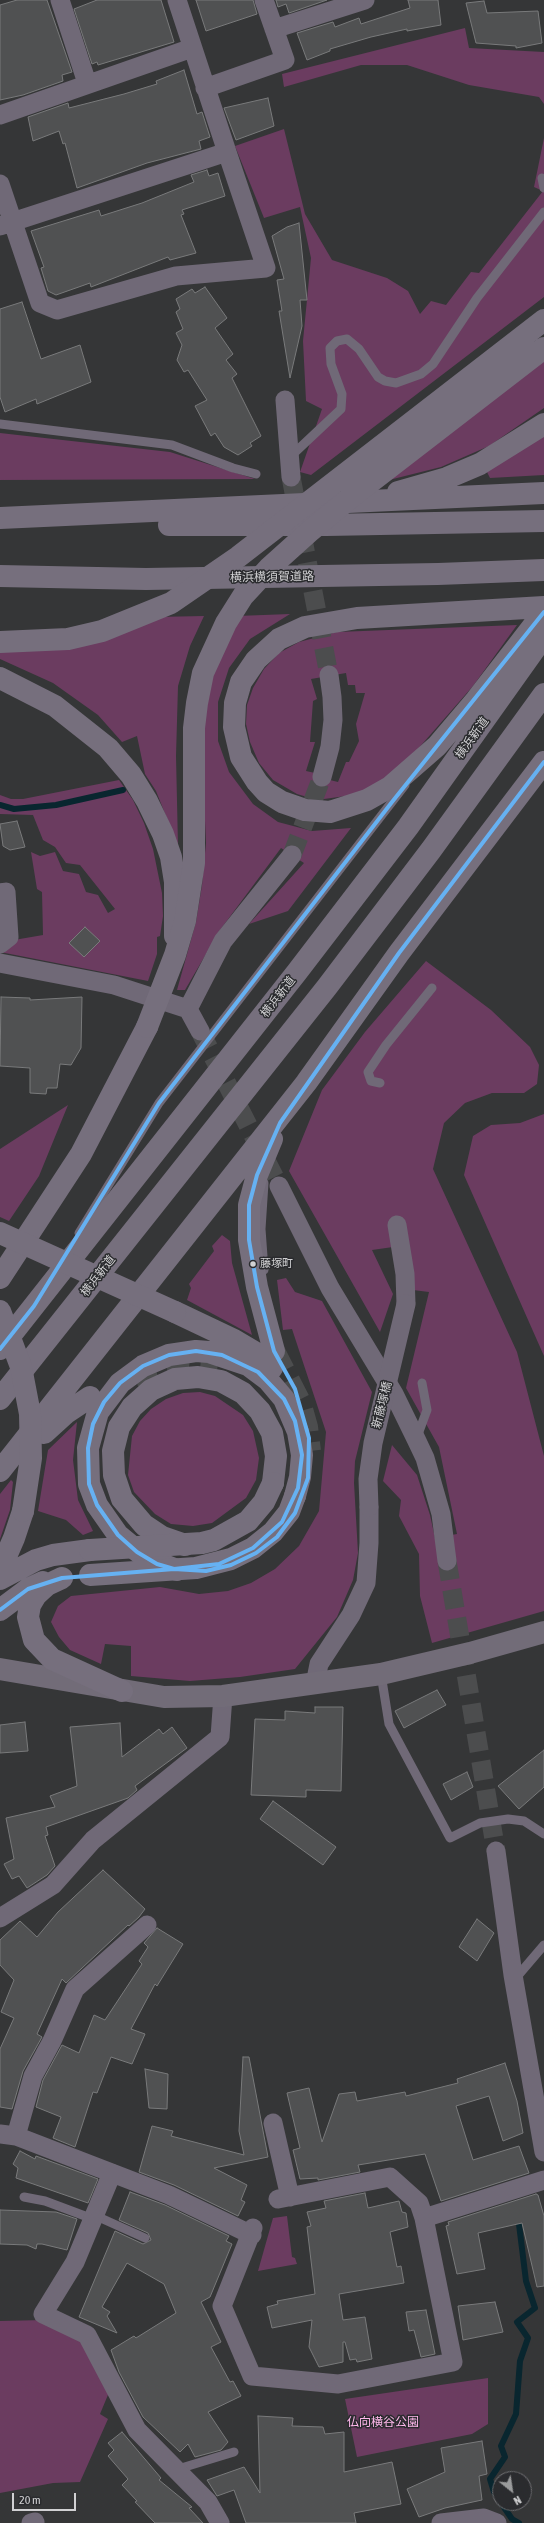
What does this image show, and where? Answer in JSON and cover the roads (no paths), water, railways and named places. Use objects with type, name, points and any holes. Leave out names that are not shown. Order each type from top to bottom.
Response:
[{"type":"highway","points":[[0,642],[68,639],[102,631],[171,603],[238,557],[544,320]]},
{"type":"highway","points":[[0,1278],[81,1154],[147,1027],[175,955],[186,914],[194,863],[194,728],[197,703],[203,673],[226,623],[243,596],[269,568],[309,532],[355,494],[544,348]]},
{"type":"highway","points":[[328,504],[401,492],[447,478],[480,464],[544,424]]},
{"type":"highway","points":[[0,518],[544,493]]},
{"type":"highway","points":[[0,521],[96,525],[456,524],[544,521]]},
{"type":"highway","name":"横浜横須賀道路","points":[[0,576],[146,579],[438,574],[544,570]]},
{"type":"highway","points":[[544,607],[357,618],[304,627],[280,639],[256,660],[241,682],[235,703],[234,727],[241,757],[257,782],[266,792],[282,802],[311,810],[330,812],[367,800],[396,783],[437,746],[476,700],[544,612]]},
{"type":"highway","name":"横浜新道","points":[[0,1349],[408,827],[544,636]]},
{"type":"highway","points":[[0,678],[56,706],[108,748],[135,782],[163,834],[170,857],[175,882],[175,955]]},
{"type":"highway","name":"横浜新道","points":[[0,1399],[332,981],[431,850],[544,694]]},
{"type":"highway","points":[[0,1471],[306,1083],[483,841],[544,762]]},
{"type":"highway","points":[[483,841],[544,783]]},
{"type":"highway","points":[[274,1351],[267,1328],[248,1240],[249,1205],[268,1148],[306,1083]]},
{"type":"highway","points":[[0,1232],[175,1312],[234,1340],[256,1353],[273,1368],[287,1388],[296,1409],[301,1431],[302,1455],[300,1477],[287,1492],[244,1532],[230,1539],[206,1546],[174,1542],[162,1537],[144,1524],[122,1498],[114,1476],[112,1463],[115,1439],[119,1427],[132,1407],[141,1397],[162,1384],[192,1377],[221,1381],[252,1401],[266,1421],[273,1438],[276,1456],[287,1492],[288,1512],[273,1532],[253,1548],[231,1560],[196,1568],[62,1578],[28,1589],[0,1610]]},
{"type":"highway","points":[[0,1267],[29,1235]]},
{"type":"highway","points":[[0,1311],[22,1367],[30,1414],[31,1458],[23,1510],[14,1538],[0,1570]]},
{"type":"highway","points":[[287,1492],[277,1537],[256,1553],[219,1569],[180,1570],[168,1568],[146,1558],[118,1535],[102,1515],[93,1495],[87,1461],[90,1436],[98,1412],[120,1383],[142,1366],[155,1359],[168,1355],[196,1351],[222,1355],[235,1360],[268,1380],[290,1410],[298,1432],[302,1455]]},
{"type":"highway","points":[[0,1480],[48,1429],[90,1397]]},
{"type":"highway","points":[[0,1579],[36,1560],[54,1555],[90,1550],[202,1543],[214,1540],[237,1529],[257,1512],[287,1492]]},
{"type":"highway","points":[[62,1578],[47,1585],[36,1595],[30,1605],[28,1617],[34,1640],[42,1650],[57,1662],[122,1691]]},
{"type":"street","points":[[60,0],[87,83]]},
{"type":"street","points":[[0,184],[6,224],[40,303],[57,310],[176,276],[266,268],[205,88],[178,0]]},
{"type":"street","points":[[205,88],[285,60],[264,0]]},
{"type":"street","points":[[274,29],[365,0]]},
{"type":"street","points":[[0,115],[87,83],[192,48]]},
{"type":"street","points":[[6,224],[227,152]]},
{"type":"street","points":[[285,400],[291,477]]},
{"type":"street","points":[[275,440],[288,425]]},
{"type":"street","points":[[322,777],[330,747],[333,720],[329,675]]},
{"type":"street","points":[[188,1009],[223,941],[292,855]]},
{"type":"street","points":[[0,893],[6,892],[9,937],[0,944]]},
{"type":"street","points":[[0,963],[114,985],[188,1009],[200,1031]]},
{"type":"street","points":[[279,1186],[330,1288],[394,1394],[425,1458],[441,1514],[448,1561]]},
{"type":"street","name":"新藤塚橋","points":[[315,1684],[319,1664],[351,1616],[366,1583],[369,1543],[368,1479],[373,1443],[406,1304],[405,1274],[397,1225]]},
{"type":"street","points":[[0,1669],[164,1697],[223,1696],[381,1674],[470,1653],[544,1632]]},
{"type":"street","points":[[0,1918],[53,1885],[93,1840],[220,1737],[223,1696]]},
{"type":"street","points":[[496,1851],[514,1981],[544,2152]]},
{"type":"street","points":[[147,1925],[75,1989],[52,2041],[33,2076],[8,2135],[170,2195],[253,2231],[222,2306],[252,2376],[338,2384],[453,2362],[424,2218],[419,2203],[390,2177],[284,2198],[273,2123]]},
{"type":"street","points":[[112,2173],[75,2262],[43,2314],[87,2336],[137,2430],[178,2469],[208,2502],[220,2523]]},
{"type":"street","points":[[424,2218],[544,2180]]},
{"type":"street","points":[[442,2523],[484,2518],[497,2523]]},
{"type":"lane","points":[[542,178],[544,188]]},
{"type":"lane","points":[[289,457],[341,409],[342,394],[331,364],[330,348],[334,344],[346,339],[359,349],[378,377],[385,381],[396,383],[421,374],[433,364],[477,298],[544,212]]},
{"type":"lane","points":[[0,424],[172,445],[232,468],[256,474]]},
{"type":"lane","points":[[34,1306],[159,1102],[437,746]]},
{"type":"lane","points":[[380,1083],[371,1081],[368,1072],[386,1045],[432,988]]},
{"type":"lane","points":[[416,1439],[427,1410],[422,1383]]},
{"type":"lane","points":[[381,1674],[389,1724],[450,1838],[480,1823],[508,1819],[524,1821],[544,1834]]},
{"type":"lane","points":[[514,1981],[544,1945]]},
{"type":"lane","points":[[24,2197],[45,2201],[94,2217],[145,2238]]},
{"type":"lane","points":[[178,2469],[234,2452]]},
{"type":"waterway","points":[[0,805],[14,809],[56,805],[123,790]]},
{"type":"waterway","points":[[495,2471],[505,2457],[501,2446],[516,2414],[520,2361],[528,2338],[517,2322],[535,2308],[526,2281],[518,2216]]},
{"type":"waterway","points":[[492,2476],[490,2479],[492,2486]]},
{"type":"waterway","points":[[506,2511],[512,2519],[519,2523]]},
{"type":"tunnel","points":[[291,477],[329,675]]},
{"type":"tunnel","points":[[292,855],[322,777]]},
{"type":"tunnel","points":[[200,1031],[279,1186]]},
{"type":"tunnel","points":[[274,1351],[300,1402],[307,1427],[310,1451]]},
{"type":"tunnel","points":[[135,1376],[156,1370],[185,1367],[217,1371]]},
{"type":"tunnel","points":[[447,1561],[496,1851]]},
{"type":"place","name":"藤塚町","points":[[253,1264]]},
{"type":"park label","name":"仏向横谷公園","points":[[383,2422]]}]
